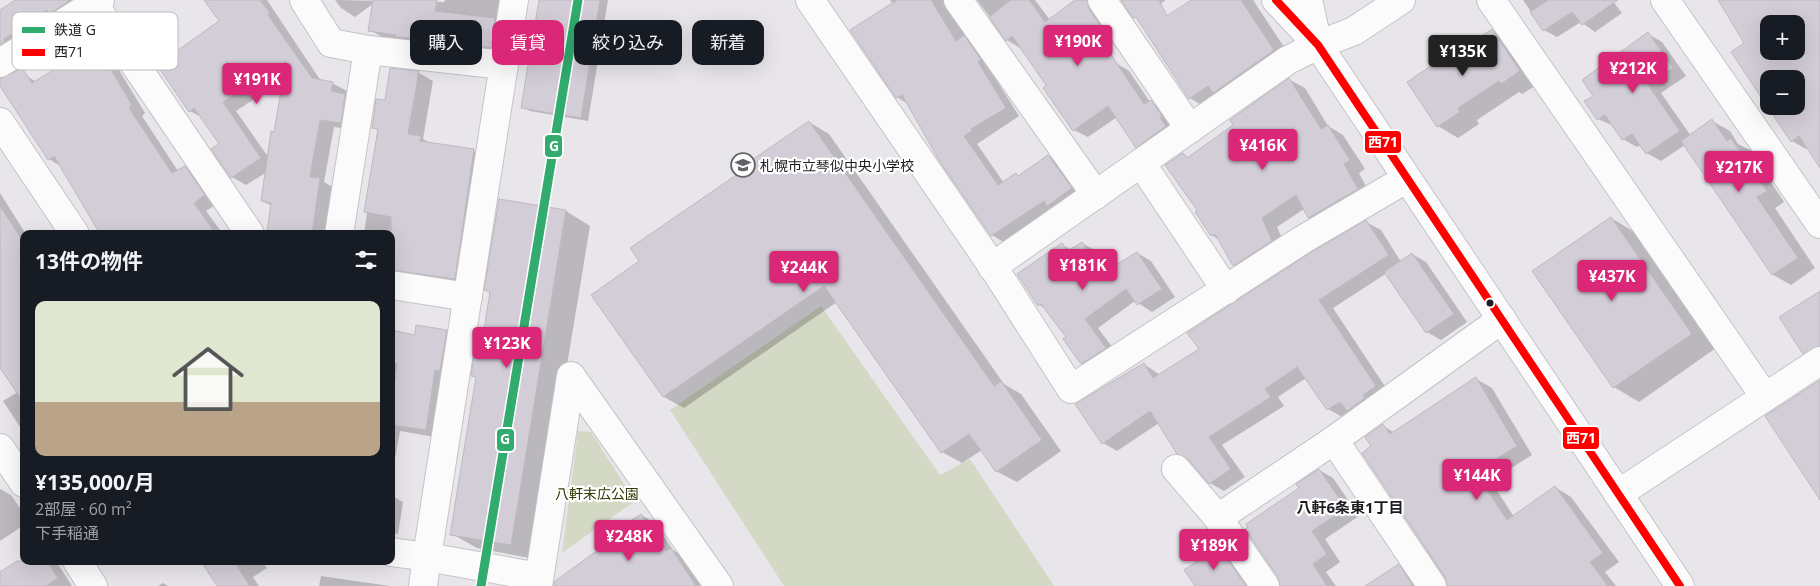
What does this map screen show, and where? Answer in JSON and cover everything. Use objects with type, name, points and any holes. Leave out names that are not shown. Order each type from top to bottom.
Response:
[{"type":"street","points":[[304,0],[331,43],[368,50],[492,64]]},
{"type":"street","points":[[511,20],[514,0]]},
{"type":"street","points":[[958,0],[1096,195]]},
{"type":"street","points":[[1102,0],[1190,129]]},
{"type":"street","points":[[1276,0],[1318,45],[1680,586]]},
{"type":"street","points":[[1308,0],[1318,45]]},
{"type":"street","points":[[992,267],[1288,60],[1318,45],[1354,31],[1401,0]]},
{"type":"street","points":[[1491,0],[1765,397]]},
{"type":"street","points":[[1665,0],[1820,224]]},
{"type":"street","points":[[81,12],[97,2]]},
{"type":"street","points":[[819,3],[1071,390],[1302,240],[1406,179]]},
{"type":"street","points":[[340,230],[368,50]]},
{"type":"street","points":[[0,63],[12,55]]},
{"type":"street","points":[[423,586],[504,65]]},
{"type":"street","points":[[142,70],[247,230]]},
{"type":"street","points":[[0,122],[72,230]]},
{"type":"street","points":[[1141,164],[1226,290]]},
{"type":"street","points":[[395,286],[468,297]]},
{"type":"street","points":[[1218,518],[1334,440],[1502,319]]},
{"type":"street","points":[[1618,494],[1820,361]]},
{"type":"street","points":[[395,553],[427,557],[539,581],[572,376],[719,586]]},
{"type":"street","points":[[1334,440],[1432,586]]},
{"type":"street","points":[[8,454],[20,476]]},
{"type":"street","points":[[1176,469],[1218,518],[1264,586]]},
{"type":"street","points":[[80,565],[94,586]]},
{"type":"green space","points":[[821,306],[940,475],[970,459],[1054,586],[784,586],[670,410]]},
{"type":"green space","name":"八軒末広公園","points":[[578,431],[591,432],[635,501],[562,553]]},
{"type":"building","points":[[15,0],[69,1],[52,12],[47,10],[44,12],[12,12],[12,34],[4,39],[5,41],[0,45],[0,10]]},
{"type":"building","points":[[204,0],[260,0],[270,13],[268,15],[312,78],[333,82],[331,91],[345,94],[341,123],[320,120],[310,177],[320,178],[313,230],[267,230],[271,203],[261,201],[271,131],[274,132],[286,61],[223,102],[261,158],[231,178],[211,149],[219,144],[194,108],[189,112],[160,70],[178,70],[178,50],[219,21]]},
{"type":"building","points":[[373,0],[437,0],[435,11],[495,18],[495,20],[492,20],[491,48],[482,47],[482,20],[410,20],[410,38],[368,31]]},
{"type":"building","points":[[539,0],[600,0],[597,20],[574,20],[574,65],[590,65],[581,118],[521,108],[528,65],[564,65],[564,20],[536,20]]},
{"type":"building","points":[[897,0],[931,0],[956,41],[964,35],[981,60],[978,62],[1006,108],[971,129],[972,131],[964,136],[998,185],[1016,173],[1018,176],[1048,155],[1072,188],[1047,206],[1044,201],[991,236],[940,162],[902,95],[896,98],[850,30]]},
{"type":"building","points":[[1011,0],[1029,0],[1045,22],[1075,0],[1087,0],[1089,9],[1108,37],[1102,41],[1144,104],[1151,100],[1162,116],[1160,118],[1166,126],[1136,148],[1108,106],[1073,131],[1043,88],[1046,85],[1012,36],[1006,41],[989,17]]},
{"type":"building","points":[[1121,0],[1159,0],[1167,16],[1191,0],[1241,0],[1274,50],[1213,93],[1208,86],[1189,99],[1136,17],[1133,18]]},
{"type":"building","points":[[1548,0],[1618,0],[1582,25],[1572,12],[1543,31],[1530,12]]},
{"type":"building","points":[[1718,0],[1820,0],[1820,168],[1799,136],[1791,142],[1773,115],[1805,115],[1805,70],[1760,70],[1760,96],[1731,52],[1744,43]]},
{"type":"building","points":[[1492,29],[1520,71],[1501,84],[1499,81],[1458,108],[1460,112],[1437,127],[1407,82],[1434,64],[1436,67]]},
{"type":"building","points":[[1648,32],[1673,68],[1648,85],[1680,131],[1646,154],[1632,134],[1622,140],[1605,115],[1597,120],[1584,101],[1593,96],[1582,80]]},
{"type":"building","points":[[390,68],[419,71],[408,134],[421,136],[420,141],[474,149],[455,279],[395,271],[395,230],[391,230],[391,217],[364,212],[378,129],[372,128],[376,99],[385,100]]},
{"type":"building","points":[[18,70],[23,70],[32,83],[53,70],[111,70],[132,105],[129,108],[172,173],[185,166],[205,195],[194,203],[213,230],[98,230],[54,156],[48,160],[0,86],[0,79]]},
{"type":"building","points":[[1289,78],[1321,129],[1328,125],[1350,160],[1344,164],[1358,189],[1308,218],[1296,195],[1262,218],[1272,241],[1233,266],[1215,234],[1211,236],[1195,212],[1197,210],[1165,165],[1183,153],[1187,158],[1233,125],[1230,120]]},
{"type":"building","points":[[1712,119],[1727,141],[1731,138],[1767,191],[1757,197],[1798,258],[1772,275],[1681,141]]},
{"type":"building","points":[[809,121],[994,386],[1001,381],[1042,440],[996,472],[969,434],[941,453],[824,286],[663,397],[591,295],[639,261],[630,248],[745,169],[743,166]]},
{"type":"building","points":[[499,199],[566,210],[511,545],[450,535],[476,377],[471,376],[477,335],[483,336],[490,292],[484,290]]},
{"type":"building","points":[[0,206],[20,237],[20,397],[0,368]]},
{"type":"building","points":[[1611,217],[1692,334],[1613,388],[1532,271]]},
{"type":"building","points":[[1366,220],[1389,255],[1319,300],[1376,386],[1363,395],[1365,398],[1347,411],[1340,402],[1327,410],[1297,367],[1265,389],[1271,397],[1209,437],[1231,469],[1209,484],[1188,459],[1177,454],[1150,411],[1102,444],[1075,404],[1144,363],[1153,378],[1199,349],[1187,333],[1310,253]]},
{"type":"building","points":[[1082,242],[1103,273],[1137,252],[1162,289],[1137,305],[1126,289],[1085,319],[1106,348],[1081,364],[1063,339],[1066,337],[1041,304],[1038,306],[1017,274],[1062,243],[1068,251]]},
{"type":"building","points":[[1412,253],[1454,314],[1426,333],[1384,272]]},
{"type":"building","points":[[1820,291],[1820,346],[1803,354],[1779,317]]},
{"type":"building","points":[[416,325],[447,330],[440,371],[435,370],[426,430],[395,426],[395,378],[397,364],[395,363],[395,331],[415,335]]},
{"type":"building","points":[[1476,377],[1517,446],[1475,472],[1507,520],[1555,486],[1603,553],[1590,562],[1608,586],[1447,586],[1445,577],[1362,453],[1371,446],[1365,437],[1383,424],[1390,434]]},
{"type":"building","points":[[1820,380],[1820,500],[1765,416]]},
{"type":"building","points":[[1319,469],[1346,508],[1312,531],[1327,554],[1313,564],[1327,586],[1280,586],[1278,577],[1245,529],[1248,527],[1246,524],[1299,488],[1296,484]]},
{"type":"building","points":[[641,514],[666,551],[671,548],[696,586],[554,586],[555,581],[605,545],[601,540]]},
{"type":"building","points":[[1219,547],[1246,586],[1195,586],[1184,570]]},
{"type":"building","points":[[20,561],[20,565],[50,565],[58,578],[46,586],[0,586],[0,572]]},
{"type":"building","points":[[1399,564],[1413,586],[1365,586]]},
{"type":"building","points":[[204,565],[237,565],[250,586],[217,586]]},
{"type":"rail line","name":"G","points":[[481,586],[578,0]]},
{"type":"transit line","name":"西71","points":[[1276,0],[1318,45],[1680,586]]},
{"type":"place","name":"札幌市立琴似中央小学校","points":[[743,165]]},
{"type":"district","name":"八軒6条東1丁目","points":[[1350,507]]}]
